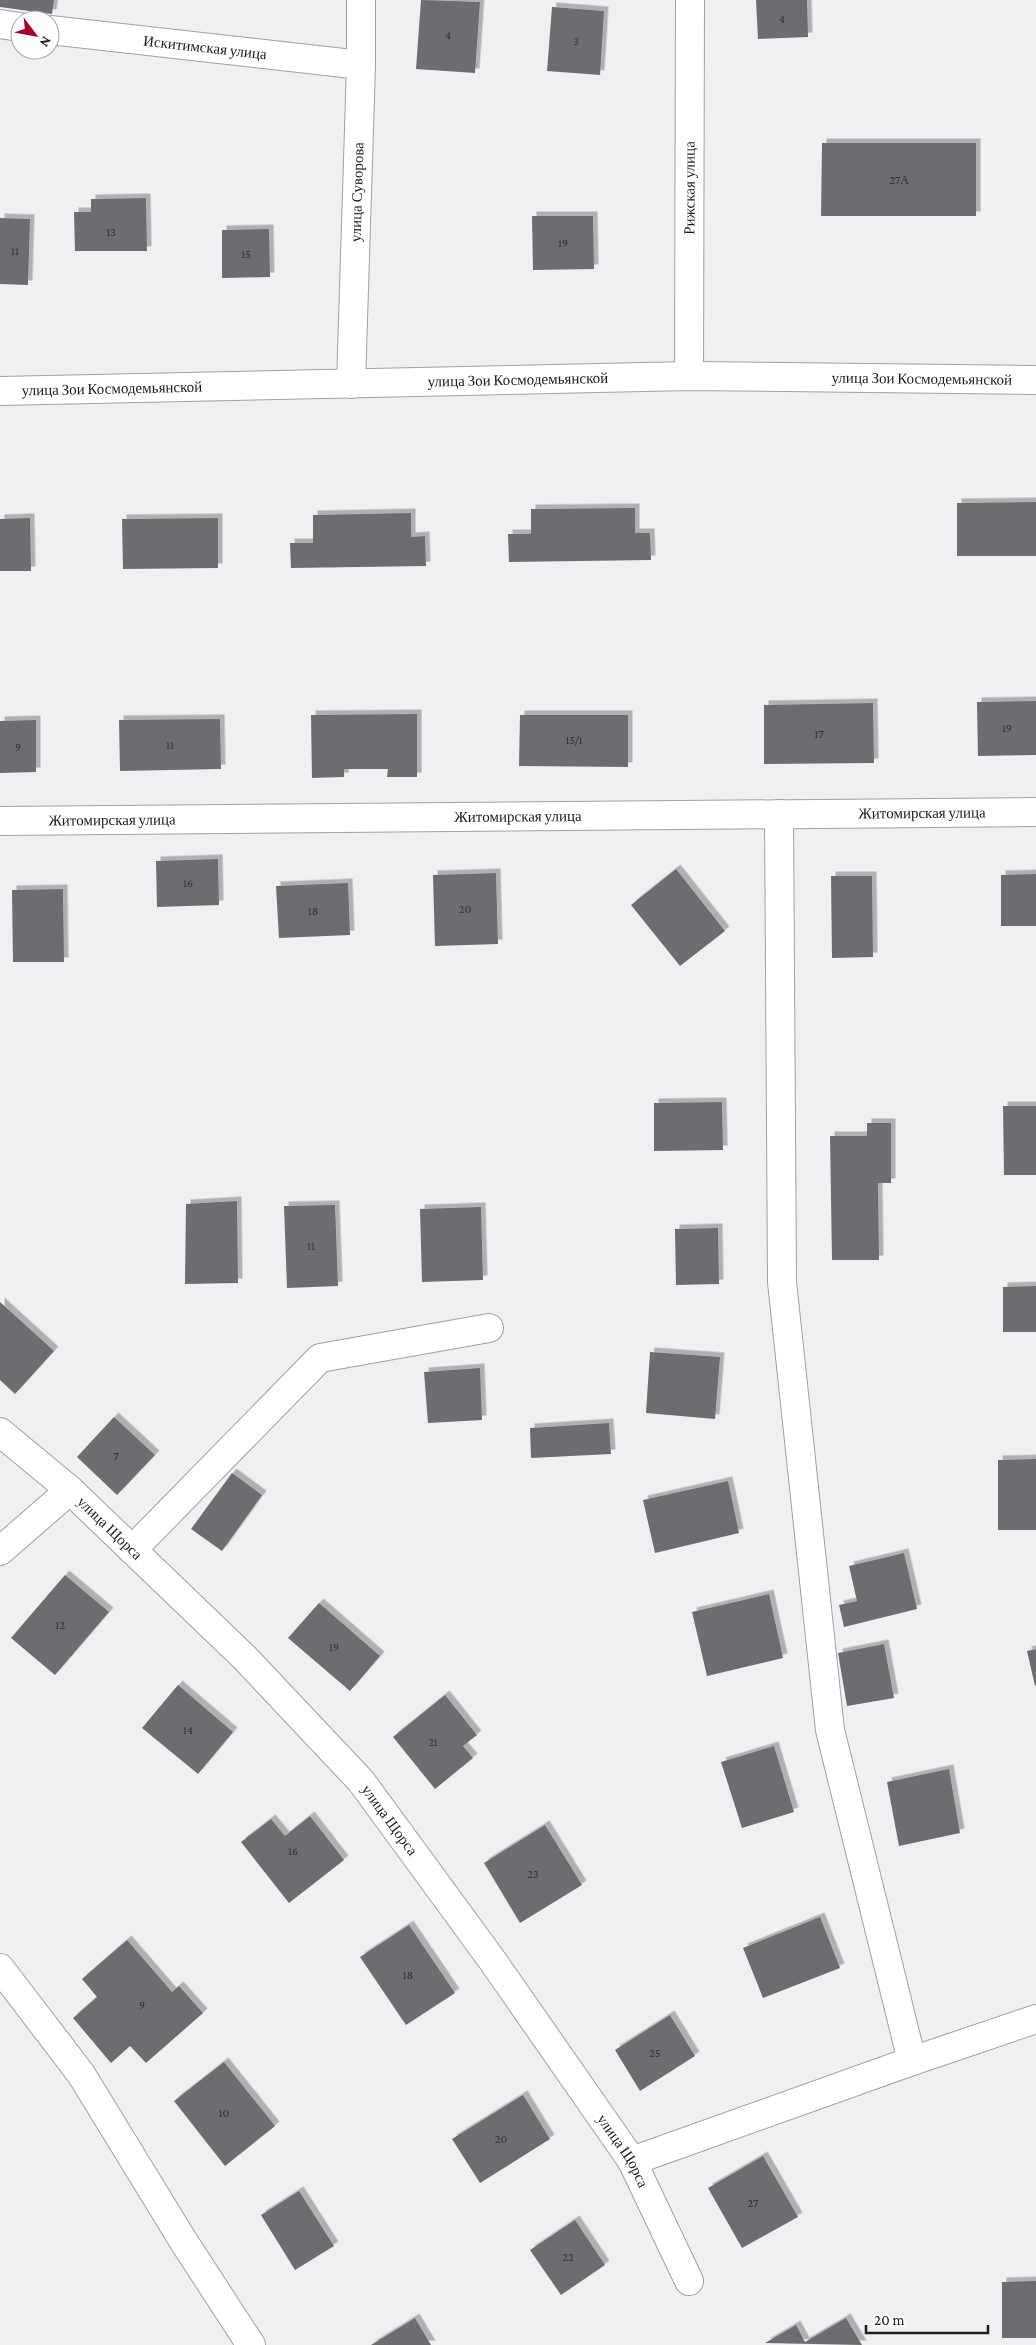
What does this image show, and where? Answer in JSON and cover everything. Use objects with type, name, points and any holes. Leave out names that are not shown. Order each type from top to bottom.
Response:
[{"type":"street","name":"улица Суворова","points":[[351,384],[361,65],[361,0]]},
{"type":"street","name":"Рижская улица","points":[[689,376],[690,0]]},
{"type":"street","name":"Искитимская улица","points":[[60,31],[361,65]]},
{"type":"street","name":"улица Зои Космодемьянской","points":[[0,391],[689,376],[1036,380]]},
{"type":"street","name":"Житомирская улица","points":[[0,821],[1036,812]]},
{"type":"street","points":[[779,814],[782,1282],[830,1730],[912,2061]]},
{"type":"street","points":[[132,1550],[320,1358],[490,1328]]},
{"type":"street","name":"улица Щорса","points":[[0,1432],[70,1490],[245,1658],[361,1781],[492,1960],[632,2161],[689,2281]]},
{"type":"street","points":[[0,1551],[70,1490]]},
{"type":"street","points":[[0,1968],[81,2074],[184,2242],[251,2345]]},
{"type":"street","points":[[632,2161],[1036,2019]]},
{"type":"building","points":[[0,0],[54,0],[53,10],[22,10],[0,7]]},
{"type":"building","points":[[421,0],[480,2],[475,73],[416,69]]},
{"type":"building","points":[[756,0],[807,0],[808,37],[758,39]]},
{"type":"building","points":[[552,7],[604,11],[600,75],[547,71]]},
{"type":"building","points":[[822,143],[976,143],[976,216],[821,216]]},
{"type":"building","points":[[146,198],[147,251],[75,251],[74,212],[91,212],[91,199]]},
{"type":"building","points":[[532,216],[593,216],[594,269],[533,270]]},
{"type":"building","points":[[0,218],[30,219],[28,285],[0,284]]},
{"type":"building","points":[[269,229],[270,277],[222,278],[222,230]]},
{"type":"building","points":[[1036,502],[1036,556],[957,556],[957,503]]},
{"type":"building","points":[[635,508],[635,533],[650,533],[651,560],[509,562],[508,534],[531,534],[531,509]]},
{"type":"building","points":[[411,513],[411,537],[425,536],[426,566],[291,568],[290,543],[313,543],[313,515]]},
{"type":"building","points":[[30,518],[31,571],[0,571],[0,519]]},
{"type":"building","points":[[218,518],[218,568],[123,569],[122,519]]},
{"type":"building","points":[[1036,701],[1036,755],[978,756],[977,702]]},
{"type":"building","points":[[873,703],[874,763],[764,764],[764,705]]},
{"type":"building","points":[[417,714],[417,777],[387,777],[388,769],[344,769],[344,777],[312,778],[311,715]]},
{"type":"building","points":[[520,715],[628,715],[628,767],[519,766]]},
{"type":"building","points":[[220,719],[221,769],[120,771],[119,720]]},
{"type":"building","points":[[36,720],[36,772],[0,773],[0,721]]},
{"type":"building","points":[[218,859],[219,905],[157,907],[156,861]]},
{"type":"building","points":[[676,869],[725,931],[680,966],[631,905]]},
{"type":"building","points":[[496,873],[498,944],[435,946],[433,875]]},
{"type":"building","points":[[1036,874],[1036,926],[1001,926],[1001,875]]},
{"type":"building","points":[[831,876],[872,876],[873,957],[832,958]]},
{"type":"building","points":[[348,883],[350,935],[279,938],[276,886]]},
{"type":"building","points":[[63,889],[64,962],[13,962],[12,890]]},
{"type":"building","points":[[722,1102],[723,1150],[654,1151],[654,1103]]},
{"type":"building","points":[[1003,1106],[1036,1106],[1036,1175],[1004,1175]]},
{"type":"building","points":[[867,1123],[891,1123],[891,1183],[878,1183],[879,1260],[832,1260],[830,1136],[867,1136]]},
{"type":"building","points":[[237,1201],[238,1283],[185,1284],[186,1204]]},
{"type":"building","points":[[335,1205],[338,1286],[287,1288],[284,1206]]},
{"type":"building","points":[[481,1207],[483,1280],[422,1282],[420,1209]]},
{"type":"building","points":[[718,1228],[719,1284],[676,1285],[675,1229]]},
{"type":"building","points":[[1036,1286],[1036,1332],[1003,1332],[1003,1287]]},
{"type":"building","points":[[0,1302],[54,1351],[15,1394],[0,1380]]},
{"type":"building","points":[[650,1352],[720,1357],[715,1419],[646,1413]]},
{"type":"building","points":[[480,1368],[482,1420],[428,1423],[424,1372]]},
{"type":"building","points":[[114,1417],[155,1455],[117,1495],[77,1457]]},
{"type":"building","points":[[609,1423],[611,1454],[531,1458],[530,1428]]},
{"type":"building","points":[[1036,1459],[1036,1530],[998,1530],[998,1460]]},
{"type":"building","points":[[232,1473],[262,1495],[222,1551],[191,1529]]},
{"type":"building","points":[[728,1481],[739,1533],[655,1553],[643,1500]]},
{"type":"building","points":[[904,1553],[917,1609],[844,1627],[839,1605],[857,1601],[849,1566]]},
{"type":"building","points":[[65,1575],[109,1612],[55,1675],[11,1638]]},
{"type":"building","points":[[769,1594],[783,1658],[707,1676],[692,1612]]},
{"type":"building","points":[[319,1603],[380,1656],[350,1691],[288,1638]]},
{"type":"building","points":[[884,1644],[894,1698],[847,1706],[838,1653]]},
{"type":"building","points":[[1036,1649],[1036,1685],[1035,1686],[1027,1651]]},
{"type":"building","points":[[178,1685],[233,1732],[198,1774],[142,1728]]},
{"type":"building","points":[[445,1695],[477,1735],[463,1746],[473,1758],[435,1789],[393,1737]]},
{"type":"building","points":[[774,1746],[794,1812],[742,1828],[721,1762]]},
{"type":"building","points":[[949,1769],[960,1833],[899,1846],[887,1782]]},
{"type":"building","points":[[310,1816],[344,1860],[289,1903],[241,1842],[271,1819],[285,1836]]},
{"type":"building","points":[[545,1825],[582,1885],[520,1923],[484,1863]]},
{"type":"building","points":[[820,1917],[840,1968],[763,1998],[743,1948]]},
{"type":"building","points":[[409,1925],[455,1993],[406,2025],[360,1957]]},
{"type":"building","points":[[127,1940],[172,1992],[179,1986],[203,2013],[146,2063],[130,2046],[111,2063],[73,2018],[97,1997],[82,1979]]},
{"type":"building","points":[[670,2015],[695,2056],[640,2091],[615,2050]]},
{"type":"building","points":[[224,2062],[275,2126],[225,2166],[174,2101]]},
{"type":"building","points":[[523,2095],[550,2139],[480,2183],[452,2139]]},
{"type":"building","points":[[763,2156],[798,2217],[742,2248],[708,2188]]},
{"type":"building","points":[[299,2191],[334,2246],[295,2270],[261,2215]]},
{"type":"building","points":[[575,2220],[605,2265],[561,2295],[530,2250]]},
{"type":"building","points":[[1036,2281],[1036,2338],[1002,2338],[1002,2282]]},
{"type":"building","points":[[415,2318],[431,2345],[371,2345]]},
{"type":"building","points":[[846,2318],[862,2345],[765,2343],[796,2325],[805,2342]]}]
